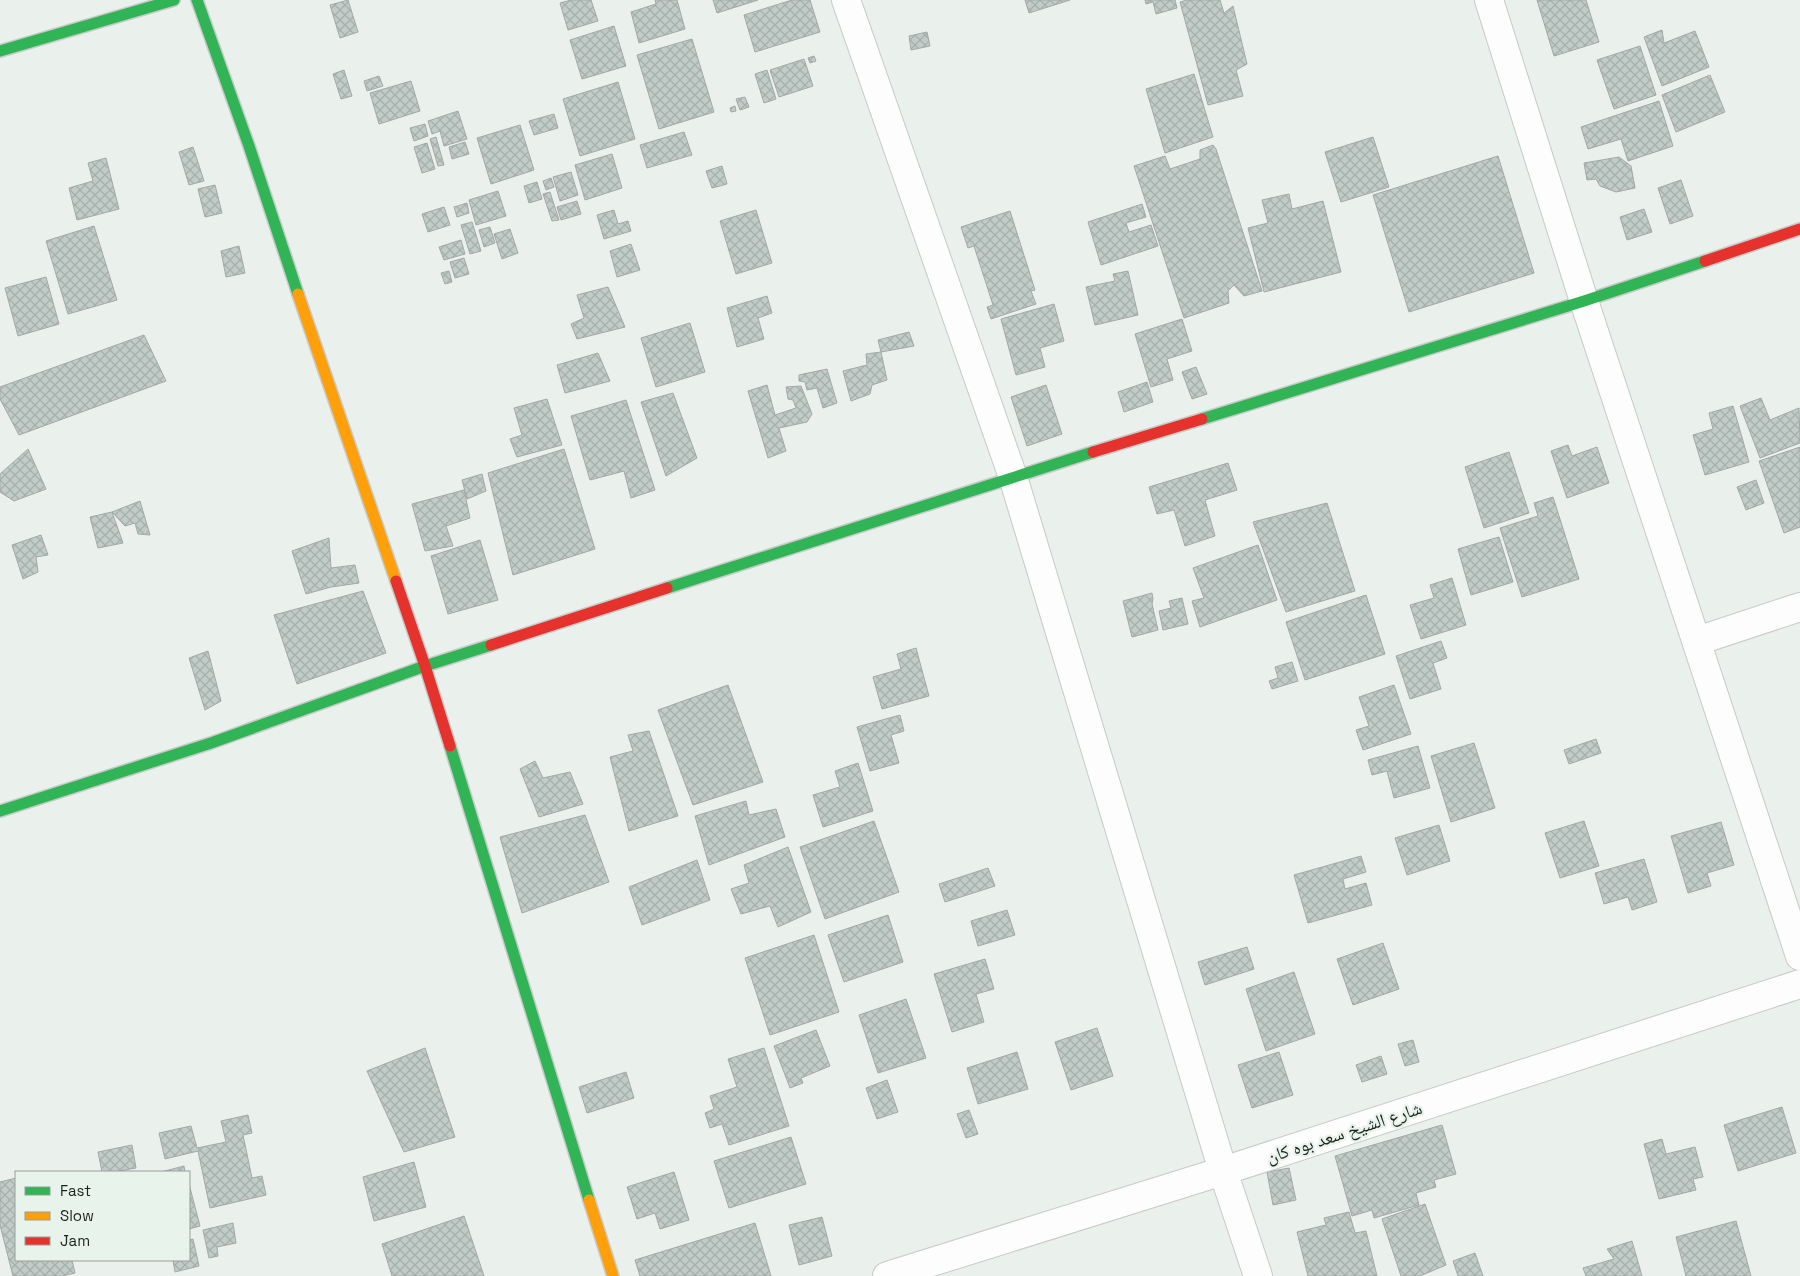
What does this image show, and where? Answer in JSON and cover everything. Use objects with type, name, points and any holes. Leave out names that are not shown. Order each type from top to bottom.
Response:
[{"type":"street","points":[[0,51],[174,0]]},
{"type":"street","points":[[197,0],[249,146],[336,409],[425,666],[613,1276]]},
{"type":"street","points":[[846,0],[1013,478],[1223,1171],[1258,1276]]},
{"type":"street","points":[[1489,0],[1584,301],[1800,956]]},
{"type":"street","points":[[0,811],[211,743],[425,666],[1013,478],[1584,301],[1800,229]]},
{"type":"street","points":[[1697,641],[1800,607]]},
{"type":"street","name":"شارع الشيخ سعد بوه كان","points":[[887,1276],[1223,1171],[1800,984]]},
{"type":"building","points":[[348,0],[358,32],[340,38],[330,5]]},
{"type":"building","points":[[571,0],[591,0],[598,21],[568,30],[560,3]]},
{"type":"building","points":[[655,0],[677,0],[685,29],[639,43],[631,12],[656,4]]},
{"type":"building","points":[[713,0],[758,0],[717,13]]},
{"type":"building","points":[[792,0],[810,0],[820,32],[755,52],[744,15]]},
{"type":"building","points":[[1025,0],[1070,0],[1029,13]]},
{"type":"building","points":[[1145,0],[1175,0],[1177,8],[1156,14],[1153,2],[1146,4]]},
{"type":"building","points":[[1187,0],[1220,0],[1224,13],[1233,6],[1247,64],[1236,70],[1243,96],[1208,105],[1180,2]]},
{"type":"building","points":[[1537,0],[1586,0],[1599,42],[1554,56]]},
{"type":"building","points":[[614,26],[626,66],[582,79],[570,40]]},
{"type":"building","points":[[1662,30],[1664,43],[1695,31],[1709,67],[1662,86],[1644,37]]},
{"type":"building","points":[[927,32],[930,46],[911,50],[909,36]]},
{"type":"building","points":[[692,39],[714,112],[659,129],[637,55]]},
{"type":"building","points":[[1640,46],[1656,95],[1614,109],[1597,60]]},
{"type":"building","points":[[814,56],[816,61],[810,63],[808,58]]},
{"type":"building","points":[[804,59],[813,86],[779,97],[770,70]]},
{"type":"building","points":[[344,70],[352,96],[341,99],[333,74]]},
{"type":"building","points":[[767,70],[776,99],[764,103],[755,74]]},
{"type":"building","points":[[1194,74],[1213,137],[1165,153],[1146,89]]},
{"type":"building","points":[[1710,75],[1725,112],[1676,132],[1662,95]]},
{"type":"building","points":[[379,76],[383,86],[367,91],[364,81]]},
{"type":"building","points":[[411,81],[420,111],[379,124],[370,93]]},
{"type":"building","points":[[618,82],[635,139],[580,156],[563,99]]},
{"type":"building","points":[[745,97],[749,107],[740,110],[736,99]]},
{"type":"building","points":[[1659,101],[1673,146],[1628,161],[1621,139],[1588,149],[1581,127]]},
{"type":"building","points":[[735,106],[736,111],[731,112],[730,108]]},
{"type":"building","points":[[458,111],[467,139],[444,146],[440,131],[432,134],[428,121]]},
{"type":"building","points":[[554,114],[558,128],[534,135],[529,121]]},
{"type":"building","points":[[425,124],[428,136],[414,141],[410,128]]},
{"type":"building","points":[[520,125],[534,170],[491,184],[477,138]]},
{"type":"building","points":[[684,132],[692,155],[647,168],[640,145]]},
{"type":"building","points":[[436,137],[444,165],[438,166],[430,139]]},
{"type":"building","points":[[1373,137],[1389,187],[1341,202],[1325,152]]},
{"type":"building","points":[[465,142],[469,154],[452,159],[449,147]]},
{"type":"building","points":[[427,143],[435,169],[422,173],[414,147]]},
{"type":"building","points":[[1213,145],[1216,149],[1262,291],[1244,296],[1234,285],[1228,291],[1229,303],[1184,318],[1134,166],[1165,156],[1170,169],[1200,159],[1200,150]]},
{"type":"building","points":[[193,147],[204,181],[189,185],[179,152]]},
{"type":"building","points":[[612,154],[622,188],[585,200],[575,165]]},
{"type":"building","points":[[1498,156],[1534,273],[1409,312],[1373,195]]},
{"type":"building","points":[[1619,157],[1631,166],[1635,188],[1616,192],[1600,186],[1596,179],[1587,180],[1584,163]]},
{"type":"building","points":[[106,158],[119,209],[77,220],[69,188],[93,181],[88,163]]},
{"type":"building","points":[[722,166],[727,184],[712,188],[706,171]]},
{"type":"building","points":[[571,172],[578,195],[560,201],[553,177]]},
{"type":"building","points":[[551,178],[554,187],[546,190],[543,181]]},
{"type":"building","points":[[1681,180],[1693,216],[1670,224],[1658,188]]},
{"type":"building","points":[[537,182],[542,199],[529,203],[524,186]]},
{"type":"building","points":[[215,185],[222,213],[205,217],[198,189]]},
{"type":"building","points":[[498,191],[506,216],[476,225],[469,200]]},
{"type":"building","points":[[550,192],[559,220],[552,221],[543,194]]},
{"type":"building","points":[[1289,194],[1292,209],[1323,201],[1341,272],[1264,292],[1248,228],[1268,223],[1262,200]]},
{"type":"building","points":[[577,201],[581,214],[561,220],[557,207]]},
{"type":"building","points":[[467,203],[469,213],[457,217],[454,207]]},
{"type":"building","points":[[1142,204],[1146,217],[1126,223],[1129,232],[1151,225],[1158,246],[1101,265],[1088,222]]},
{"type":"building","points":[[444,207],[450,225],[428,232],[422,214]]},
{"type":"building","points":[[1644,209],[1652,232],[1627,240],[1620,217]]},
{"type":"building","points":[[614,210],[618,224],[628,221],[631,231],[604,239],[597,215]]},
{"type":"building","points":[[756,210],[772,263],[736,274],[720,221]]},
{"type":"building","points":[[1010,211],[1035,290],[1031,291],[1036,304],[991,319],[987,307],[993,305],[974,246],[968,248],[961,227]]},
{"type":"building","points":[[472,222],[481,251],[470,254],[461,225]]},
{"type":"building","points":[[94,226],[117,300],[68,314],[46,241]]},
{"type":"building","points":[[490,227],[495,243],[484,247],[479,230]]},
{"type":"building","points":[[510,229],[518,253],[502,259],[494,234]]},
{"type":"building","points":[[461,240],[465,254],[444,260],[439,247]]},
{"type":"building","points":[[631,244],[640,270],[617,277],[610,251]]},
{"type":"building","points":[[239,246],[245,273],[226,277],[221,251]]},
{"type":"building","points":[[464,258],[469,274],[455,278],[450,262]]},
{"type":"building","points":[[449,271],[452,282],[445,284],[441,273]]},
{"type":"building","points":[[1128,271],[1138,315],[1095,325],[1086,287],[1115,281],[1113,274]]},
{"type":"building","points":[[46,277],[59,324],[18,336],[5,288]]},
{"type":"building","points":[[608,287],[625,327],[577,339],[571,324],[584,318],[577,295]]},
{"type":"building","points":[[767,296],[772,313],[758,318],[764,339],[737,347],[727,308]]},
{"type":"building","points":[[1054,304],[1064,341],[1040,348],[1045,367],[1016,375],[1001,319]]},
{"type":"building","points":[[1182,319],[1192,351],[1167,359],[1173,380],[1151,387],[1135,334]]},
{"type":"building","points":[[690,323],[705,372],[656,387],[641,338]]},
{"type":"building","points":[[909,332],[914,346],[881,352],[878,340]]},
{"type":"building","points":[[144,335],[166,381],[19,435],[0,399],[0,387]]},
{"type":"building","points":[[881,352],[887,380],[872,385],[870,394],[851,401],[843,371],[867,365],[866,354]]},
{"type":"building","points":[[598,353],[610,381],[565,393],[557,365]]},
{"type":"building","points":[[1196,367],[1207,394],[1192,399],[1182,372]]},
{"type":"building","points":[[827,369],[837,403],[823,408],[817,388],[807,390],[805,382],[799,381],[799,375]]},
{"type":"building","points":[[1147,382],[1153,402],[1124,412],[1118,392]]},
{"type":"building","points":[[767,385],[775,415],[796,408],[793,400],[788,399],[786,387],[801,386],[812,414],[807,422],[779,428],[786,451],[768,458],[748,391]]},
{"type":"building","points":[[1046,385],[1062,434],[1027,446],[1011,397]]},
{"type":"building","points":[[673,393],[697,458],[666,476],[641,402]]},
{"type":"building","points":[[1761,398],[1770,420],[1799,408],[1800,443],[1760,458],[1740,406]]},
{"type":"building","points":[[547,399],[562,445],[517,457],[510,439],[522,435],[514,408]]},
{"type":"building","points":[[626,400],[655,490],[631,498],[624,471],[590,480],[571,416]]},
{"type":"building","points":[[1733,406],[1749,462],[1705,475],[1693,435],[1713,429],[1709,413]]},
{"type":"building","points":[[1568,445],[1572,456],[1597,447],[1609,483],[1567,498],[1551,451]]},
{"type":"building","points":[[1800,447],[1800,527],[1784,533],[1759,461]]},
{"type":"building","points":[[28,449],[46,489],[14,501],[0,492],[0,474]]},
{"type":"building","points":[[564,449],[595,549],[513,575],[488,473]]},
{"type":"building","points":[[1509,452],[1529,513],[1484,528],[1465,467]]},
{"type":"building","points":[[1228,463],[1237,490],[1205,500],[1215,536],[1185,546],[1174,510],[1157,514],[1149,487]]},
{"type":"building","points":[[482,474],[486,491],[467,499],[462,480]]},
{"type":"building","points":[[1756,480],[1764,503],[1746,510],[1737,487]]},
{"type":"building","points":[[464,490],[470,518],[446,526],[453,546],[425,551],[412,504]]},
{"type":"building","points":[[1553,497],[1579,579],[1522,597],[1500,528],[1538,516],[1534,503]]},
{"type":"building","points":[[140,501],[150,535],[138,534],[135,523],[125,526],[112,512]]},
{"type":"building","points":[[1327,503],[1355,591],[1286,612],[1253,522]]},
{"type":"building","points":[[112,512],[123,543],[98,548],[90,517]]},
{"type":"building","points":[[41,535],[48,555],[36,557],[38,572],[23,579],[12,545]]},
{"type":"building","points":[[1499,537],[1513,582],[1471,595],[1458,549]]},
{"type":"building","points":[[329,538],[331,568],[355,565],[359,583],[331,587],[306,594],[292,551]]},
{"type":"building","points":[[480,540],[498,600],[448,614],[431,556]]},
{"type":"building","points":[[1258,545],[1277,600],[1200,627],[1192,601],[1204,598],[1193,568]]},
{"type":"building","points":[[1452,578],[1466,625],[1421,639],[1410,605],[1434,598],[1430,585]]},
{"type":"building","points":[[363,591],[386,653],[297,684],[274,615]]},
{"type":"building","points":[[1152,593],[1152,604],[1158,630],[1132,637],[1123,601]]},
{"type":"building","points":[[1366,595],[1385,654],[1305,680],[1286,622]]},
{"type":"building","points":[[1182,598],[1188,624],[1163,630],[1159,611],[1171,608],[1169,601]]},
{"type":"building","points":[[1441,641],[1447,658],[1433,663],[1441,689],[1410,699],[1396,656]]},
{"type":"building","points":[[916,648],[929,696],[882,709],[873,677],[901,669],[897,654]]},
{"type":"building","points":[[208,651],[221,701],[205,710],[189,658]]},
{"type":"building","points":[[1292,662],[1298,681],[1272,689],[1269,681],[1278,678],[1275,667]]},
{"type":"building","points":[[728,685],[763,782],[693,805],[658,710]]},
{"type":"building","points":[[1394,685],[1411,734],[1363,750],[1356,730],[1369,726],[1359,697]]},
{"type":"building","points":[[900,715],[904,731],[891,735],[899,763],[870,771],[857,727]]},
{"type":"building","points":[[649,731],[678,816],[629,831],[610,757],[633,751],[628,735]]},
{"type":"building","points":[[1596,739],[1601,753],[1569,764],[1564,750]]},
{"type":"building","points":[[1474,743],[1495,808],[1451,822],[1431,756]]},
{"type":"building","points":[[1418,746],[1430,788],[1394,798],[1387,771],[1372,775],[1368,760]]},
{"type":"building","points":[[535,761],[543,778],[570,772],[583,804],[539,817],[520,769]]},
{"type":"building","points":[[858,763],[873,811],[823,827],[813,795],[840,787],[835,771]]},
{"type":"building","points":[[746,801],[749,815],[776,809],[785,837],[709,865],[695,816]]},
{"type":"building","points":[[585,815],[609,882],[522,913],[500,837]]},
{"type":"building","points":[[874,821],[899,892],[825,919],[800,847]]},
{"type":"building","points":[[1584,821],[1599,866],[1560,878],[1545,833]]},
{"type":"building","points":[[1721,822],[1734,865],[1707,873],[1711,886],[1688,893],[1671,836]]},
{"type":"building","points":[[1439,825],[1450,861],[1407,875],[1395,838]]},
{"type":"building","points":[[788,847],[811,912],[778,927],[770,906],[741,914],[731,889],[749,883],[744,865]]},
{"type":"building","points":[[1361,856],[1366,872],[1343,879],[1345,889],[1366,883],[1372,905],[1308,923],[1294,875]]},
{"type":"building","points":[[1644,859],[1657,902],[1632,910],[1628,897],[1604,904],[1595,873]]},
{"type":"building","points":[[697,860],[710,900],[642,925],[629,887]]},
{"type":"building","points":[[988,868],[995,886],[945,902],[939,884]]},
{"type":"building","points":[[1007,910],[1015,935],[978,946],[971,921]]},
{"type":"building","points":[[888,915],[903,962],[844,982],[828,935]]},
{"type":"building","points":[[814,935],[839,1012],[770,1035],[745,958]]},
{"type":"building","points":[[1383,943],[1399,989],[1353,1005],[1337,959]]},
{"type":"building","points":[[1247,947],[1254,969],[1205,985],[1198,962]]},
{"type":"building","points":[[985,959],[994,989],[976,994],[984,1022],[952,1032],[934,974]]},
{"type":"building","points":[[1294,972],[1315,1034],[1266,1051],[1246,989]]},
{"type":"building","points":[[906,999],[926,1058],[878,1073],[859,1015]]},
{"type":"building","points":[[1097,1028],[1113,1076],[1071,1090],[1055,1042]]},
{"type":"building","points":[[816,1030],[830,1066],[801,1078],[803,1083],[790,1088],[774,1046]]},
{"type":"building","points":[[1413,1040],[1419,1062],[1405,1066],[1398,1044]]},
{"type":"building","points":[[425,1048],[455,1137],[404,1152],[367,1071]]},
{"type":"building","points":[[764,1048],[789,1126],[729,1145],[722,1124],[710,1128],[705,1113],[714,1109],[710,1096],[737,1087],[728,1059]]},
{"type":"building","points":[[1017,1052],[1028,1089],[978,1104],[967,1068]]},
{"type":"building","points":[[1279,1052],[1293,1095],[1252,1108],[1238,1065]]},
{"type":"building","points":[[1381,1056],[1387,1074],[1362,1082],[1356,1065]]},
{"type":"building","points":[[626,1072],[634,1098],[587,1113],[579,1087]]},
{"type":"building","points":[[887,1080],[898,1112],[877,1119],[866,1088]]},
{"type":"building","points":[[1782,1107],[1796,1153],[1738,1171],[1724,1125]]},
{"type":"building","points":[[969,1110],[978,1134],[966,1138],[957,1114]]},
{"type":"building","points":[[248,1115],[252,1133],[243,1135],[252,1178],[262,1176],[266,1195],[210,1208],[198,1151],[165,1159],[159,1133],[191,1126],[197,1148],[226,1142],[221,1121]]},
{"type":"building","points":[[1442,1125],[1456,1174],[1434,1180],[1436,1187],[1416,1193],[1419,1205],[1374,1218],[1372,1210],[1352,1216],[1335,1156]]},
{"type":"building","points":[[791,1137],[806,1184],[729,1208],[714,1161]]},
{"type":"building","points":[[1662,1139],[1666,1154],[1695,1147],[1703,1177],[1693,1179],[1696,1190],[1659,1199],[1644,1144]]},
{"type":"building","points":[[132,1145],[136,1168],[120,1171],[102,1171],[98,1152]]},
{"type":"building","points":[[414,1162],[426,1207],[374,1221],[363,1177]]},
{"type":"building","points":[[184,1166],[185,1171],[165,1171]]},
{"type":"building","points":[[1289,1168],[1296,1200],[1273,1205],[1267,1172]]},
{"type":"building","points":[[674,1172],[689,1220],[660,1229],[655,1213],[637,1219],[627,1187]]},
{"type":"building","points":[[15,1178],[15,1261],[72,1261],[75,1273],[63,1276],[13,1276],[0,1225],[0,1182]]},
{"type":"building","points":[[190,1188],[200,1226],[190,1229]]},
{"type":"building","points":[[1425,1204],[1446,1265],[1420,1276],[1401,1276],[1382,1219]]},
{"type":"building","points":[[1349,1212],[1355,1233],[1366,1231],[1377,1276],[1308,1276],[1297,1232],[1326,1225],[1324,1218]]},
{"type":"building","points":[[464,1216],[484,1276],[392,1276],[382,1244]]},
{"type":"building","points":[[822,1217],[832,1256],[799,1265],[789,1225]]},
{"type":"building","points":[[1736,1221],[1751,1276],[1686,1276],[1676,1237]]},
{"type":"building","points":[[233,1223],[236,1243],[217,1247],[218,1256],[209,1258],[203,1230]]},
{"type":"building","points":[[755,1223],[771,1276],[640,1276],[635,1260]]},
{"type":"building","points":[[193,1239],[199,1266],[175,1272],[173,1261],[190,1261],[190,1240]]},
{"type":"building","points":[[1632,1241],[1642,1276],[1586,1276],[1583,1268],[1614,1259],[1607,1249]]},
{"type":"building","points":[[1475,1253],[1483,1276],[1458,1276],[1453,1261]]},
{"type":"traffic: fast","points":[[0,51],[174,0]]},
{"type":"traffic: fast","points":[[197,0],[249,146],[298,294]]},
{"type":"traffic: fast","points":[[1202,419],[1584,301],[1705,261]]},
{"type":"traffic: fast","points":[[667,588],[1093,452]]},
{"type":"traffic: fast","points":[[0,811],[211,743],[425,666],[491,645]]},
{"type":"traffic: fast","points":[[450,746],[589,1200]]},
{"type":"traffic: slow","points":[[298,294],[396,581]]},
{"type":"traffic: slow","points":[[589,1200],[613,1276]]},
{"type":"traffic: jam","points":[[1705,261],[1800,229]]},
{"type":"traffic: jam","points":[[1093,452],[1202,419]]},
{"type":"traffic: jam","points":[[396,581],[450,746]]},
{"type":"traffic: jam","points":[[491,645],[667,588]]}]
